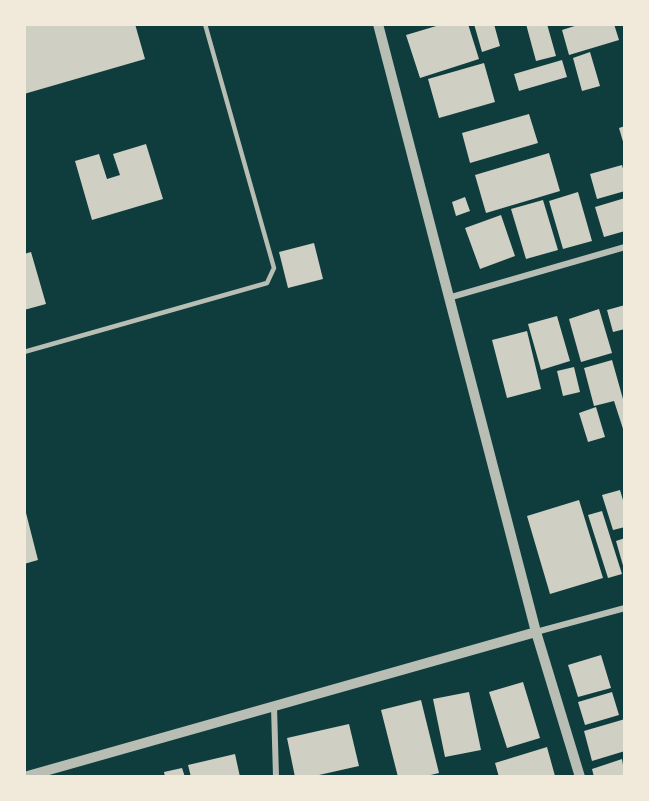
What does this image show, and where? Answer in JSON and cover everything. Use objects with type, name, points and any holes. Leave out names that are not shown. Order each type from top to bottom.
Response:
[{"type":"street","points":[[378,24],[536,632],[580,777]]},
{"type":"street","points":[[448,298],[625,247]]},
{"type":"street","points":[[24,777],[625,608]]},
{"type":"street","points":[[274,707],[276,777]]},
{"type":"lane","points":[[24,352],[267,283],[274,268],[205,24]]},
{"type":"building","points":[[24,24],[135,24],[145,59],[24,94]]},
{"type":"building","points":[[443,24],[468,24],[479,59],[420,78],[406,35]]},
{"type":"building","points":[[474,24],[494,24],[500,46],[482,52]]},
{"type":"building","points":[[526,24],[547,24],[556,56],[536,61]]},
{"type":"building","points":[[581,24],[614,24],[619,40],[569,55],[562,30]]},
{"type":"building","points":[[590,52],[600,86],[582,91],[573,58]]},
{"type":"building","points":[[562,60],[567,77],[519,91],[514,74]]},
{"type":"building","points":[[484,63],[495,102],[439,118],[428,79]]},
{"type":"building","points":[[529,114],[538,143],[470,163],[462,133]]},
{"type":"building","points":[[625,126],[625,145],[624,145],[619,128]]},
{"type":"building","points":[[146,144],[163,199],[92,220],[75,161],[99,154],[107,179],[120,175],[113,154]]},
{"type":"building","points":[[549,153],[560,191],[486,213],[475,175]]},
{"type":"building","points":[[622,165],[625,191],[597,199],[590,174]]},
{"type":"building","points":[[578,192],[592,241],[563,249],[549,201]]},
{"type":"building","points":[[465,197],[470,211],[456,216],[452,202]]},
{"type":"building","points":[[625,198],[625,231],[604,237],[595,207]]},
{"type":"building","points":[[543,200],[558,250],[526,259],[511,209]]},
{"type":"building","points":[[501,215],[515,256],[480,269],[465,228]]},
{"type":"building","points":[[314,243],[323,279],[288,288],[279,252]]},
{"type":"building","points":[[31,252],[46,304],[24,310],[24,254]]},
{"type":"building","points":[[625,305],[625,329],[613,332],[607,310]]},
{"type":"building","points":[[599,309],[612,353],[581,362],[569,319]]},
{"type":"building","points":[[557,316],[570,361],[541,370],[528,324]]},
{"type":"building","points":[[527,331],[541,389],[507,398],[492,340]]},
{"type":"building","points":[[612,360],[623,399],[625,399],[625,435],[614,401],[594,406],[584,368]]},
{"type":"building","points":[[574,367],[580,392],[563,396],[557,371]]},
{"type":"building","points":[[596,407],[605,437],[588,442],[579,413]]},
{"type":"building","points":[[620,490],[625,507],[625,527],[613,530],[602,495]]},
{"type":"building","points":[[579,500],[603,578],[550,594],[527,516]]},
{"type":"building","points":[[602,511],[622,574],[608,578],[588,515]]},
{"type":"building","points":[[26,513],[38,560],[24,564],[24,514]]},
{"type":"building","points":[[625,538],[625,569],[624,569],[616,541]]},
{"type":"building","points":[[601,655],[611,688],[578,697],[568,665]]},
{"type":"building","points":[[523,682],[540,738],[507,748],[489,692]]},
{"type":"building","points":[[469,692],[481,750],[445,757],[433,699]]},
{"type":"building","points":[[612,692],[619,715],[585,725],[578,702]]},
{"type":"building","points":[[421,700],[439,773],[422,777],[398,777],[381,710]]},
{"type":"building","points":[[625,719],[625,751],[592,761],[584,731]]},
{"type":"building","points":[[349,724],[359,766],[310,777],[295,777],[287,738]]},
{"type":"building","points":[[547,747],[555,776],[499,777],[495,763]]},
{"type":"building","points":[[235,754],[240,777],[191,777],[188,765]]},
{"type":"building","points":[[622,759],[625,777],[594,777],[592,769]]},
{"type":"building","points":[[182,768],[185,777],[165,777],[164,772]]}]
